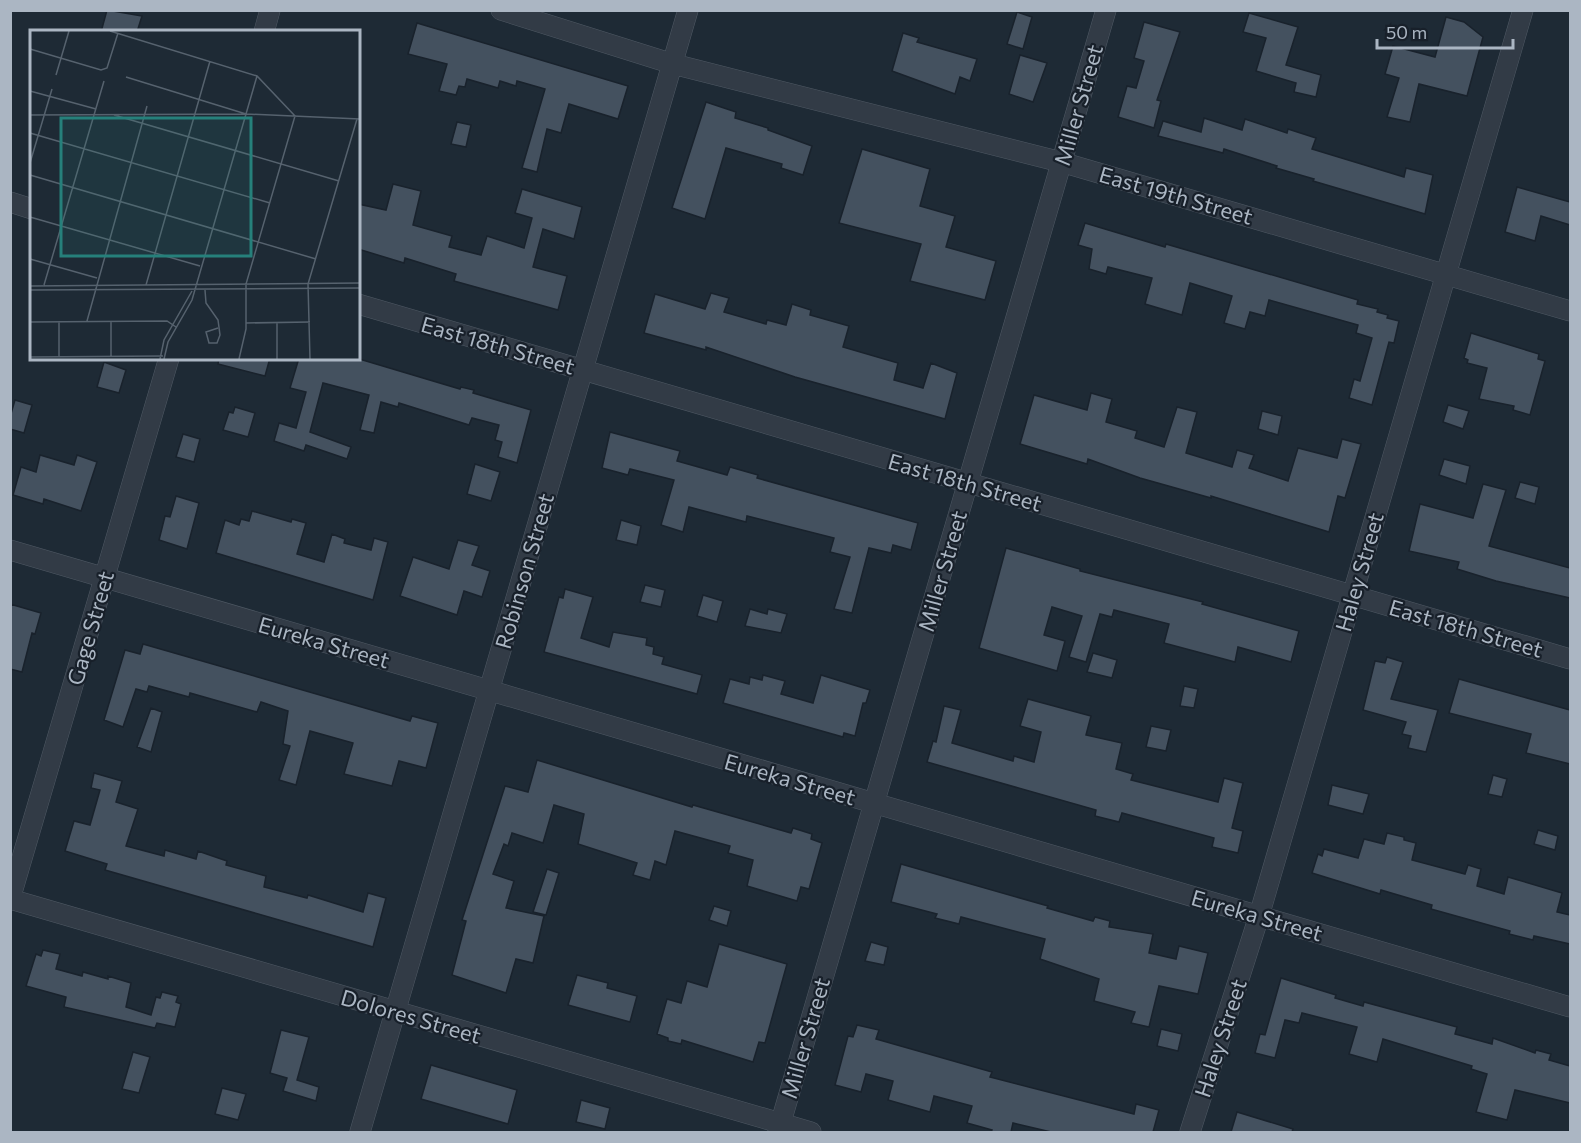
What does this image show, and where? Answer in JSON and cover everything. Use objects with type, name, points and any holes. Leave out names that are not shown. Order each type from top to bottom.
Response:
[{"type":"street","points":[[265,30],[270,10]]},
{"type":"street","name":"East 19th Street","points":[[501,10],[673,64],[1061,162],[1570,311]]},
{"type":"street","name":"Robinson Street","points":[[360,1132],[688,10]]},
{"type":"street","name":"Miller Street","points":[[779,1128],[1106,10]]},
{"type":"street","name":"Haley Street","points":[[1190,1132],[1259,916],[1523,10]]},
{"type":"street","points":[[10,202],[30,208]]},
{"type":"street","name":"East 18th Street","points":[[360,305],[1570,659]]},
{"type":"street","name":"Gage Street","points":[[10,898],[168,360]]},
{"type":"street","name":"Eureka Street","points":[[10,550],[1570,1007]]},
{"type":"street","name":"Dolores Street","points":[[10,898],[395,1011],[779,1128],[811,1132]]},
{"type":"building","points":[[107,10],[142,16],[138,30],[102,30]]},
{"type":"building","points":[[1017,12],[1032,17],[1023,49],[1007,44]]},
{"type":"building","points":[[1249,13],[1298,27],[1286,65],[1321,75],[1316,97],[1294,92],[1296,83],[1256,71],[1266,38],[1243,32]]},
{"type":"building","points":[[1446,17],[1464,22],[1483,37],[1467,96],[1419,84],[1410,122],[1387,117],[1399,78],[1385,74],[1393,46],[1435,57]]},
{"type":"building","points":[[1144,22],[1180,32],[1157,100],[1161,101],[1154,128],[1118,117],[1127,86],[1136,88],[1144,61],[1134,58]]},
{"type":"building","points":[[417,23],[628,86],[618,119],[569,104],[561,133],[547,129],[537,172],[522,168],[545,89],[517,81],[516,86],[500,81],[498,88],[467,79],[465,87],[459,86],[456,95],[439,91],[447,64],[408,54]]},
{"type":"building","points":[[903,33],[919,38],[917,42],[977,59],[970,81],[960,77],[955,94],[892,71]]},
{"type":"building","points":[[1020,55],[1047,63],[1033,102],[1009,94]]},
{"type":"building","points":[[706,102],[736,112],[735,118],[768,128],[768,130],[812,146],[803,175],[781,168],[782,164],[726,148],[705,219],[672,208]]},
{"type":"building","points":[[1204,118],[1242,130],[1245,119],[1287,133],[1288,129],[1316,138],[1312,149],[1404,177],[1406,168],[1433,175],[1425,214],[1313,181],[1314,179],[1224,149],[1223,153],[1158,136],[1163,121],[1201,132]]},
{"type":"building","points":[[457,122],[471,125],[466,147],[451,144]]},
{"type":"building","points":[[862,149],[930,169],[920,206],[955,216],[946,247],[996,261],[985,300],[910,281],[921,244],[839,223]]},
{"type":"building","points":[[393,184],[421,191],[413,225],[452,236],[449,247],[481,255],[487,236],[524,248],[532,218],[515,213],[522,189],[582,207],[574,239],[543,229],[533,267],[567,276],[558,310],[454,281],[456,274],[405,258],[404,263],[360,250],[360,204],[386,210]]},
{"type":"building","points":[[1517,187],[1570,202],[1570,225],[1541,216],[1535,241],[1505,232]]},
{"type":"building","points":[[1085,223],[1358,300],[1357,304],[1378,309],[1377,312],[1388,315],[1387,318],[1399,321],[1394,343],[1389,342],[1372,405],[1349,398],[1354,379],[1360,381],[1372,338],[1356,333],[1358,325],[1269,300],[1265,316],[1250,312],[1245,329],[1224,323],[1232,296],[1190,283],[1182,315],[1145,304],[1152,278],[1108,267],[1106,274],[1089,269],[1092,249],[1078,245]]},
{"type":"building","points":[[711,293],[729,298],[724,312],[766,324],[767,320],[786,325],[792,304],[811,310],[810,315],[849,326],[843,347],[898,363],[894,380],[923,388],[931,363],[957,373],[945,419],[795,377],[706,347],[706,350],[644,333],[655,294],[705,309]]},
{"type":"building","points":[[1471,333],[1539,354],[1538,359],[1545,361],[1530,415],[1513,410],[1514,406],[1479,399],[1487,368],[1467,363],[1468,360],[1464,358]]},
{"type":"building","points":[[360,359],[460,389],[461,387],[474,390],[473,393],[531,410],[517,463],[498,457],[502,442],[495,440],[499,425],[472,418],[469,425],[399,403],[398,407],[381,402],[374,433],[360,430],[369,395],[323,383],[310,432],[351,447],[347,459],[306,445],[304,451],[274,441],[279,423],[296,428],[306,392],[290,388],[298,360]]},
{"type":"building","points":[[219,360],[269,360],[265,376],[218,364]]},
{"type":"building","points":[[104,362],[126,370],[119,393],[97,387]]},
{"type":"building","points":[[1091,393],[1112,399],[1106,422],[1137,431],[1135,438],[1164,447],[1177,407],[1197,412],[1186,453],[1232,467],[1237,450],[1254,455],[1249,468],[1288,481],[1298,448],[1337,458],[1342,439],[1361,444],[1345,498],[1338,496],[1329,532],[1211,496],[1211,498],[1140,478],[1088,459],[1087,464],[1020,444],[1034,395],[1087,410]]},
{"type":"building","points":[[15,400],[32,405],[24,433],[10,429],[10,417]]},
{"type":"building","points":[[1448,405],[1469,411],[1463,429],[1443,422]]},
{"type":"building","points":[[235,407],[255,413],[248,437],[223,430],[229,412],[233,413]]},
{"type":"building","points":[[1262,411],[1282,416],[1278,435],[1258,429]]},
{"type":"building","points":[[610,432],[680,451],[677,461],[727,475],[730,467],[758,475],[757,478],[918,523],[911,550],[893,545],[891,553],[869,548],[852,613],[834,609],[850,557],[830,552],[834,538],[747,516],[746,522],[689,507],[683,532],[661,525],[674,480],[630,469],[628,475],[602,468]]},
{"type":"building","points":[[183,434],[200,439],[194,462],[176,457]]},
{"type":"building","points":[[40,455],[74,465],[77,455],[97,462],[81,511],[44,499],[43,504],[13,495],[21,467],[36,472]]},
{"type":"building","points":[[1444,459],[1470,466],[1466,484],[1439,475]]},
{"type":"building","points":[[475,464],[500,472],[491,501],[467,494]]},
{"type":"building","points":[[1520,482],[1539,487],[1535,504],[1515,498]]},
{"type":"building","points":[[1483,484],[1506,490],[1489,546],[1570,568],[1570,598],[1496,581],[1457,569],[1459,562],[1409,551],[1420,504],[1473,518]]},
{"type":"building","points":[[176,496],[199,503],[187,549],[159,540],[165,516],[170,517]]},
{"type":"building","points":[[252,511],[291,522],[292,519],[306,523],[297,554],[324,562],[332,534],[345,539],[344,543],[371,550],[374,538],[388,542],[373,600],[216,553],[225,520],[239,525],[241,519],[249,521]]},
{"type":"building","points":[[621,520],[641,526],[637,545],[616,540]]},
{"type":"building","points":[[458,540],[479,546],[472,565],[490,571],[482,597],[464,591],[457,615],[400,596],[413,557],[449,569]]},
{"type":"building","points":[[1006,548],[1080,569],[1080,571],[1203,602],[1202,604],[1299,631],[1291,662],[1238,647],[1235,662],[1164,643],[1169,624],[1114,610],[1112,617],[1100,614],[1086,662],[1069,657],[1082,616],[1052,607],[1044,635],[1065,641],[1057,671],[979,648]]},
{"type":"building","points":[[645,585],[665,590],[661,607],[640,602]]},
{"type":"building","points":[[565,589],[593,597],[581,638],[609,647],[613,632],[647,638],[646,645],[654,647],[653,654],[664,657],[662,664],[702,675],[697,694],[544,652],[559,597],[563,598]]},
{"type":"building","points":[[703,595],[723,601],[717,622],[697,616]]},
{"type":"building","points":[[10,604],[41,613],[35,634],[32,633],[22,672],[10,669]]},
{"type":"building","points":[[750,609],[767,614],[768,609],[787,614],[781,633],[745,626]]},
{"type":"building","points":[[143,644],[410,721],[412,716],[438,723],[426,768],[399,761],[392,786],[344,774],[353,743],[310,731],[296,785],[279,780],[290,746],[283,744],[288,711],[261,702],[257,712],[190,693],[189,697],[149,686],[147,692],[136,689],[123,727],[104,720],[125,650],[140,654]]},
{"type":"building","points":[[1093,653],[1117,660],[1112,678],[1087,672]]},
{"type":"building","points":[[1387,657],[1403,662],[1391,699],[1438,710],[1426,752],[1408,748],[1411,736],[1402,734],[1406,722],[1363,710],[1375,661],[1385,663]]},
{"type":"building","points":[[763,675],[785,681],[781,694],[813,703],[821,675],[870,690],[866,703],[863,703],[855,736],[844,733],[843,737],[723,703],[730,679],[749,684],[750,677],[762,680]]},
{"type":"building","points":[[1459,679],[1570,710],[1570,764],[1526,753],[1531,734],[1449,713]]},
{"type":"building","points":[[1184,686],[1198,689],[1194,708],[1180,706]]},
{"type":"building","points":[[1028,699],[1091,716],[1086,735],[1122,743],[1116,769],[1133,774],[1131,780],[1218,802],[1224,778],[1243,783],[1232,828],[1243,831],[1238,853],[1212,847],[1214,838],[1122,813],[1119,822],[1095,816],[1096,810],[927,762],[933,741],[936,742],[944,706],[961,710],[952,743],[1013,761],[1014,756],[1034,762],[1041,732],[1020,726]]},
{"type":"building","points":[[151,708],[162,712],[151,752],[137,747]]},
{"type":"building","points":[[1151,726],[1171,730],[1166,751],[1146,747]]},
{"type":"building","points":[[537,760],[692,807],[693,805],[791,833],[793,828],[812,834],[811,839],[822,843],[809,889],[801,887],[797,901],[747,886],[753,860],[728,853],[730,846],[675,831],[666,865],[655,861],[650,880],[633,875],[637,863],[578,844],[584,814],[554,805],[543,843],[512,833],[508,846],[504,844],[493,874],[514,881],[506,908],[544,916],[533,963],[516,959],[506,993],[452,975],[466,921],[462,920],[505,786],[528,792]]},
{"type":"building","points":[[94,773],[122,781],[116,802],[138,809],[126,846],[164,856],[165,850],[196,859],[198,851],[227,861],[226,865],[266,876],[264,887],[307,898],[308,895],[363,912],[368,893],[386,898],[373,947],[105,870],[107,864],[65,851],[74,821],[90,825],[100,790],[91,788]]},
{"type":"building","points":[[1493,775],[1507,779],[1502,797],[1488,794]]},
{"type":"building","points":[[1332,785],[1369,794],[1363,814],[1328,805]]},
{"type":"building","points":[[1538,830],[1558,836],[1555,850],[1534,844]]},
{"type":"building","points":[[1387,833],[1416,843],[1412,860],[1465,874],[1468,865],[1481,869],[1477,886],[1504,894],[1508,877],[1562,893],[1557,912],[1570,915],[1570,944],[1534,936],[1533,940],[1509,934],[1510,931],[1431,909],[1432,905],[1381,890],[1380,894],[1312,873],[1318,854],[1322,856],[1324,849],[1358,858],[1364,839],[1384,844]]},
{"type":"building","points":[[901,864],[1093,921],[1095,917],[1110,921],[1109,927],[1153,934],[1149,953],[1176,959],[1179,946],[1208,953],[1198,994],[1159,986],[1149,1027],[1131,1023],[1135,1012],[1094,1001],[1099,979],[1040,959],[1045,939],[961,917],[959,924],[935,918],[937,914],[891,902]]},
{"type":"building","points":[[547,869],[559,873],[546,915],[533,912]]},
{"type":"building","points":[[714,906],[731,911],[727,926],[709,920]]},
{"type":"building","points":[[871,942],[888,947],[884,965],[865,961]]},
{"type":"building","points":[[719,944],[787,964],[765,1043],[759,1042],[753,1062],[682,1040],[681,1044],[668,1041],[668,1038],[657,1034],[667,999],[681,1003],[687,981],[707,987]]},
{"type":"building","points":[[43,950],[60,954],[56,969],[82,976],[83,972],[108,979],[108,976],[131,983],[126,1007],[151,1015],[156,997],[160,998],[162,992],[178,996],[176,1002],[181,1004],[175,1027],[157,1023],[155,1028],[64,1007],[66,997],[26,986],[36,954],[41,956]]},
{"type":"building","points":[[577,975],[608,983],[607,988],[637,996],[630,1022],[568,1005]]},
{"type":"building","points":[[1281,978],[1363,1006],[1364,1002],[1457,1027],[1455,1034],[1492,1044],[1493,1038],[1535,1053],[1536,1050],[1551,1054],[1549,1060],[1570,1066],[1570,1103],[1515,1090],[1507,1120],[1476,1112],[1487,1074],[1471,1069],[1472,1066],[1383,1039],[1377,1062],[1349,1054],[1357,1027],[1302,1013],[1299,1023],[1285,1020],[1275,1058],[1255,1053],[1260,1034],[1265,1035]]},
{"type":"building","points":[[857,1025],[879,1030],[876,1039],[992,1072],[990,1077],[1134,1114],[1136,1104],[1159,1110],[1153,1132],[1051,1132],[1013,1123],[1011,1132],[991,1132],[992,1130],[967,1123],[972,1106],[934,1096],[930,1112],[888,1100],[893,1081],[866,1074],[861,1092],[835,1085],[848,1036],[853,1037]]},
{"type":"building","points":[[1161,1029],[1182,1034],[1178,1051],[1157,1046]]},
{"type":"building","points":[[281,1030],[309,1037],[297,1080],[319,1087],[316,1101],[283,1091],[287,1078],[270,1073]]},
{"type":"building","points":[[133,1052],[150,1057],[139,1093],[122,1089]]},
{"type":"building","points":[[431,1065],[517,1090],[508,1124],[421,1099]]},
{"type":"building","points":[[222,1088],[246,1094],[238,1120],[215,1114]]},
{"type":"building","points":[[581,1100],[610,1108],[605,1129],[576,1122]]},
{"type":"building","points":[[1237,1112],[1293,1129],[1292,1132],[1231,1132]]}]
